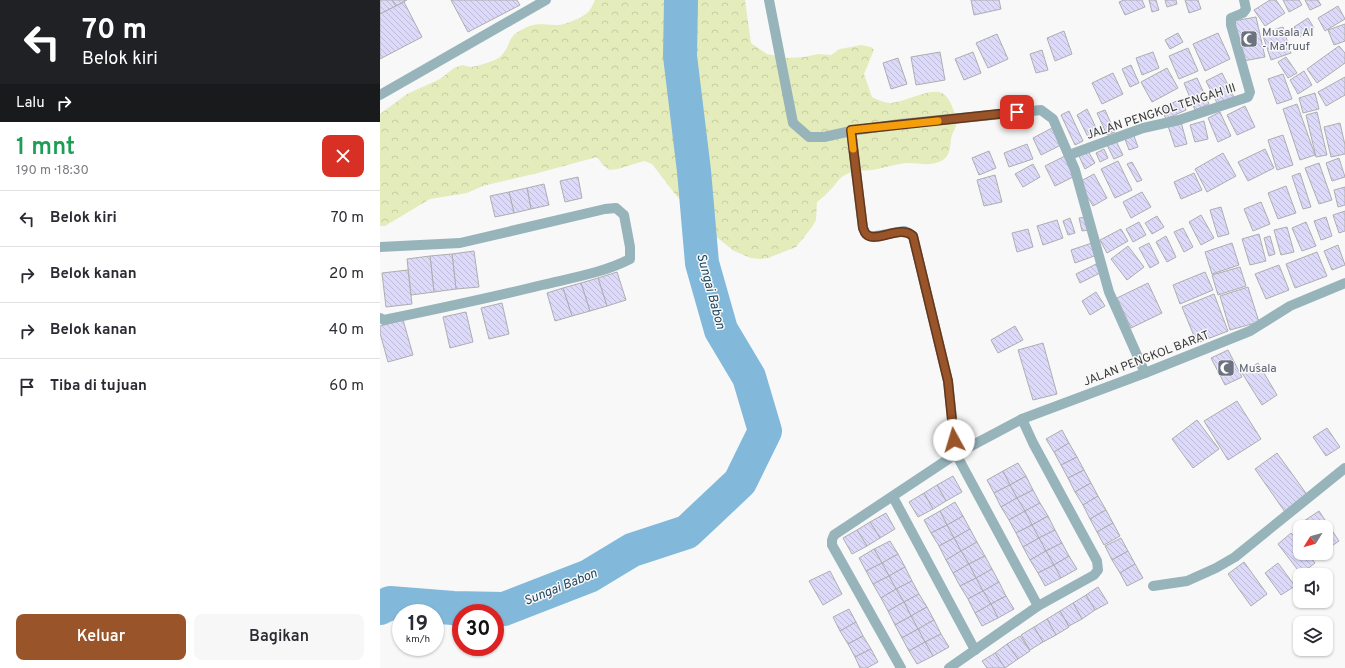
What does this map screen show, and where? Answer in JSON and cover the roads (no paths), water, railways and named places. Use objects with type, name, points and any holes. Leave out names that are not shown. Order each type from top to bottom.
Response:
[{"type":"street","points":[[380,95],[546,0]]},
{"type":"street","points":[[769,0],[793,123],[809,138],[824,137],[851,130],[1041,110],[1054,119],[1075,170],[1109,292],[1145,373]]},
{"type":"street","name":"JALAN PENGKOL TENGAH III","points":[[1069,155],[1136,130],[1179,120],[1248,97],[1250,92],[1231,25],[1231,18],[1243,13],[1246,9],[1244,0]]},
{"type":"street","points":[[851,130],[863,228],[866,234],[871,237],[904,231],[913,236],[948,381],[956,454],[1038,606]]},
{"type":"street","points":[[380,247],[460,243],[605,209],[616,208],[624,215],[630,247],[630,259],[617,266],[508,293],[384,320],[380,318]]},
{"type":"street","name":"JALAN PENGKOL BARAT","points":[[901,668],[832,545],[834,535],[956,454],[1022,419],[1145,373],[1250,331],[1290,306],[1345,283]]},
{"type":"street","points":[[949,668],[1038,606],[1094,575],[1098,570],[1097,561],[1033,443],[1022,419]]},
{"type":"street","points":[[1153,586],[1187,581],[1216,568],[1235,557],[1345,468]]},
{"type":"street","points":[[893,497],[975,650]]},
{"type":"waterway","name":"Sungai Babon","points":[[380,608],[390,603],[453,608],[504,609],[589,576],[632,550],[687,532],[740,482],[765,431],[749,377],[721,330],[702,263],[694,171],[680,56],[681,0]]},
{"type":"place","name":"Musala Al - Ma'ruuf","points":[[1249,39]]},
{"type":"place","name":"Musala","points":[[1226,368]]}]
